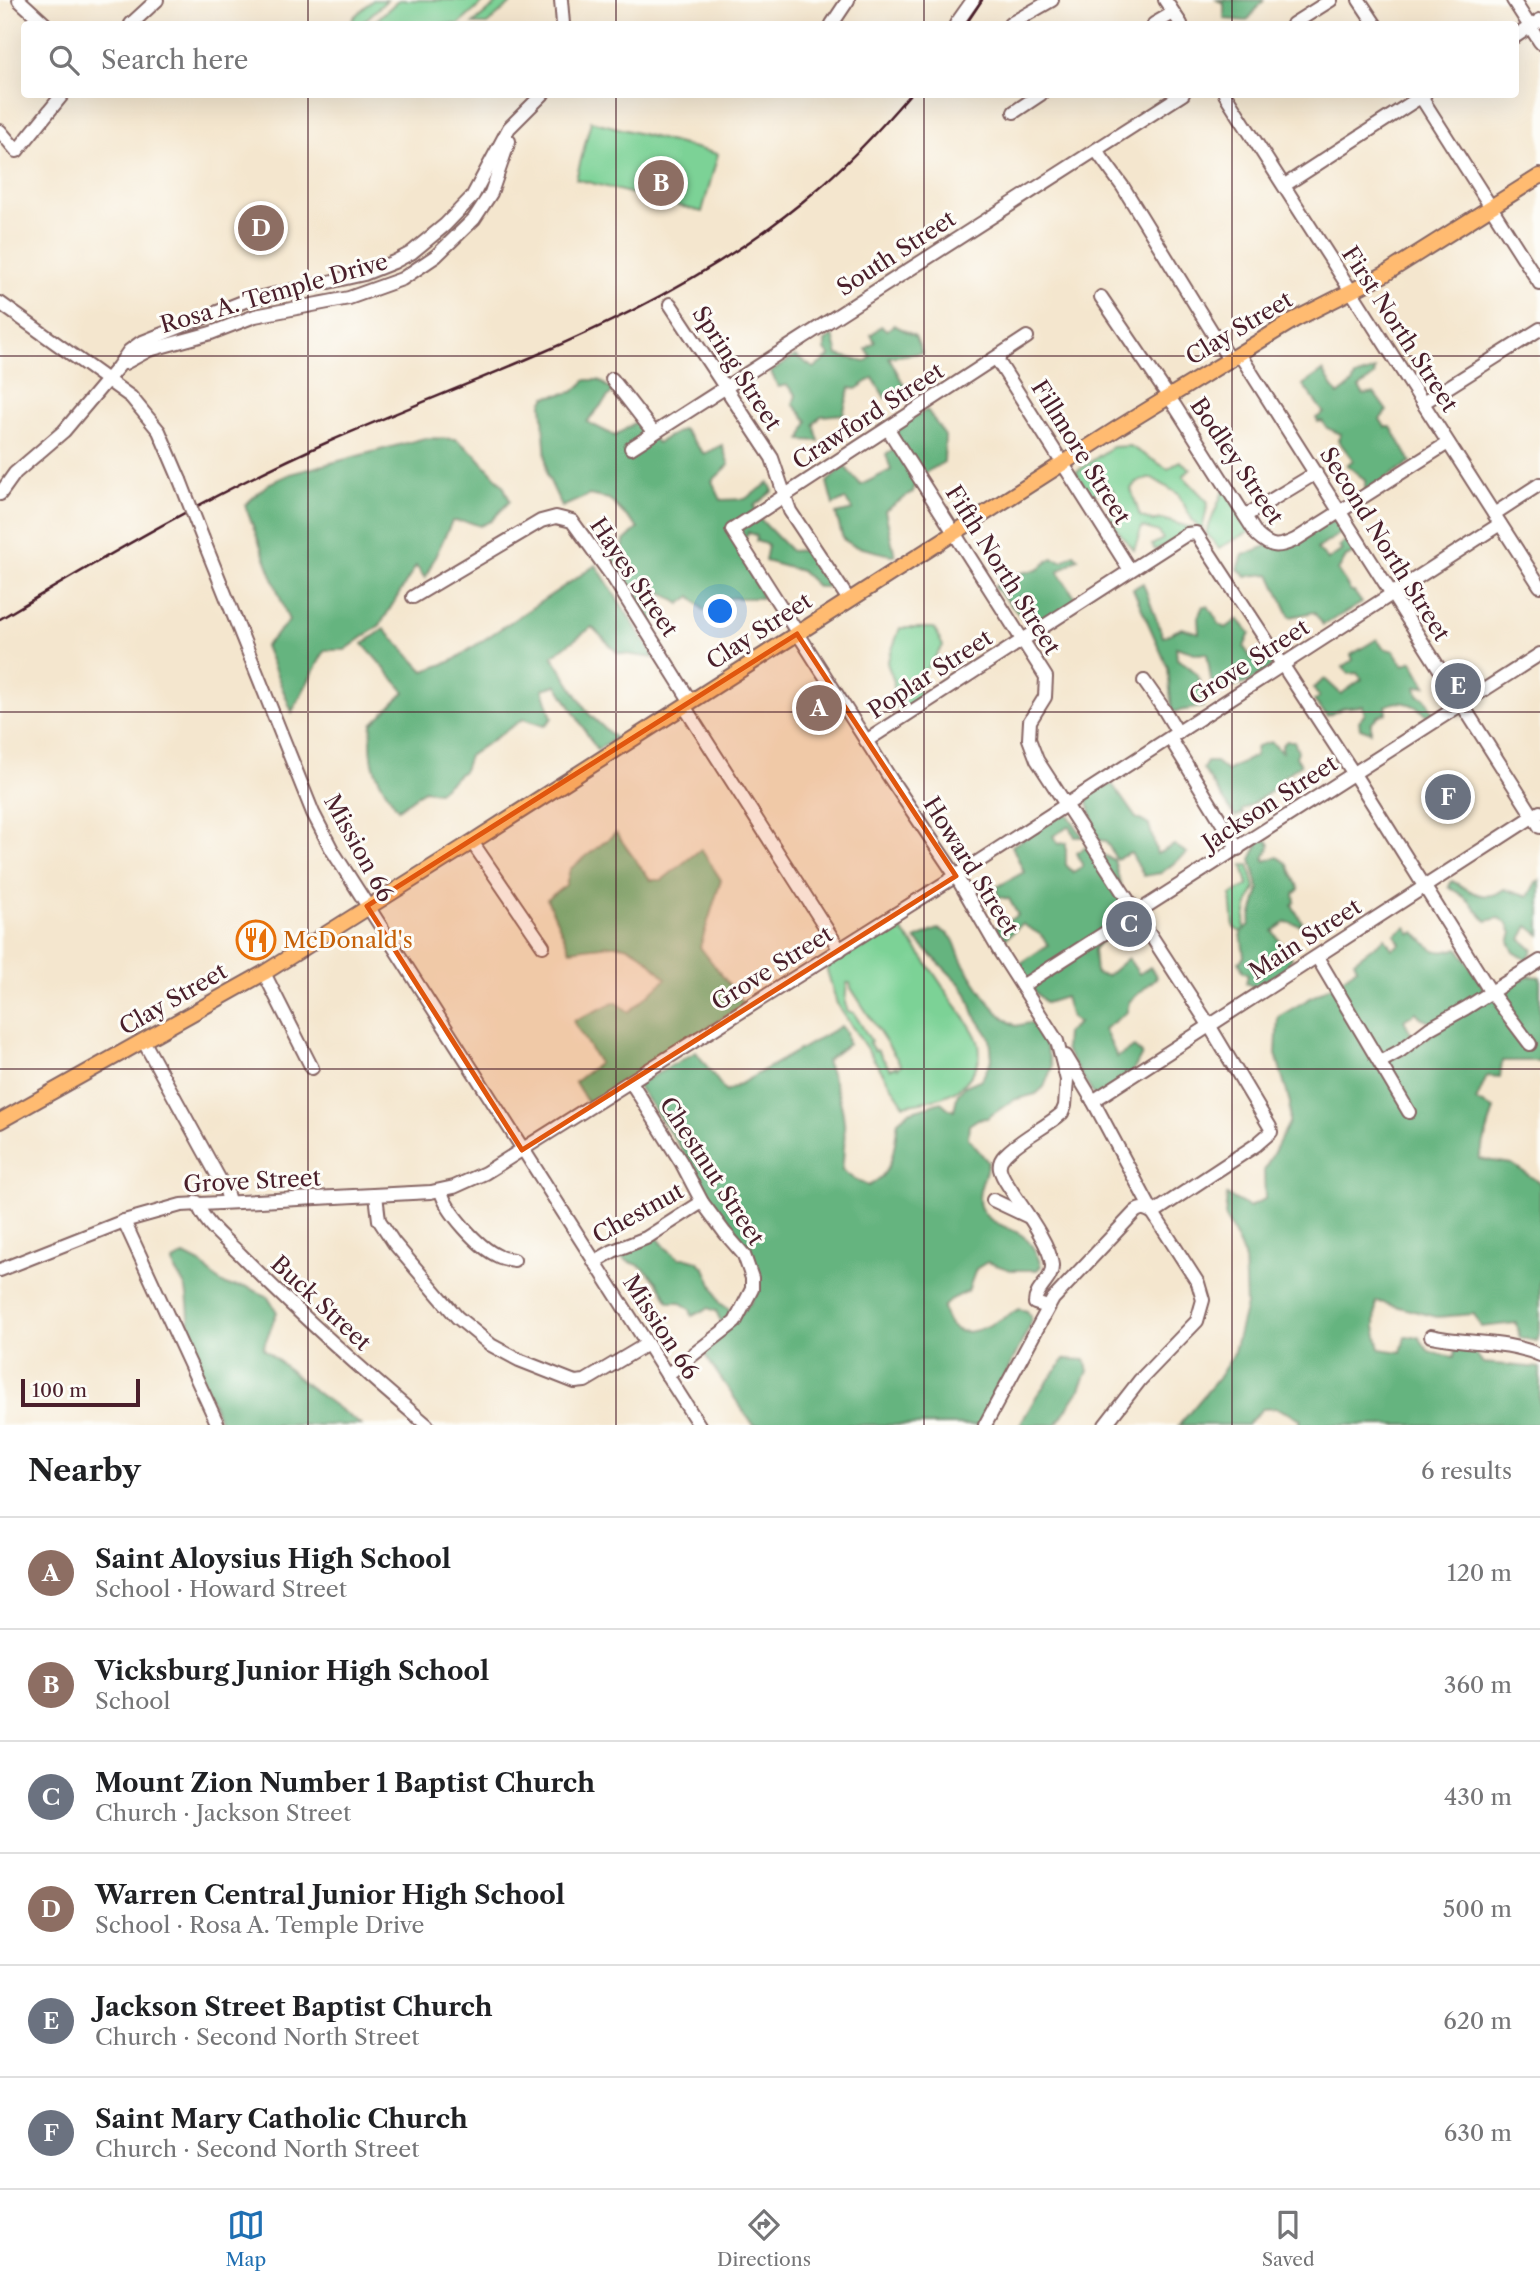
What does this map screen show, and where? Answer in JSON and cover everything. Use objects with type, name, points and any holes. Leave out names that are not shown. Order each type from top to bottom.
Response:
[{"type":"main road","name":"Clay Street","points":[[0,1121],[264,973],[1063,463],[1294,320],[1384,274],[1540,176]]},
{"type":"street","points":[[19,0],[42,21]]},
{"type":"street","points":[[134,21],[157,0]]},
{"type":"street","points":[[561,0],[563,21]]},
{"type":"street","points":[[834,21],[848,0]]},
{"type":"street","points":[[958,21],[973,0]]},
{"type":"street","points":[[1015,21],[1052,0]]},
{"type":"street","points":[[1165,0],[1179,21]]},
{"type":"street","points":[[1298,21],[1331,0]]},
{"type":"street","points":[[1359,0],[1372,21]]},
{"type":"street","points":[[1513,0],[1535,23],[1540,42]]},
{"type":"street","points":[[1159,21],[1173,13]]},
{"type":"street","points":[[1519,34],[1535,23]]},
{"type":"street","points":[[0,131],[9,148],[59,98]]},
{"type":"street","name":"Rosa A. Temple Drive","points":[[0,494],[15,473],[64,432],[129,351],[140,343],[225,309],[264,297],[364,274],[411,253],[472,197],[509,128],[540,98]]},
{"type":"street","points":[[1014,111],[1035,98]]},
{"type":"street","name":"South Street","points":[[631,447],[1177,98]]},
{"type":"street","name":"First North Street","points":[[1228,98],[1540,586]]},
{"type":"street","points":[[1285,185],[1416,98]]},
{"type":"street","points":[[1423,98],[1540,284]]},
{"type":"street","name":"Rosa A. Temple Drive","points":[[118,367],[149,350],[211,333],[255,316],[371,292],[419,269],[460,235],[484,205],[491,193],[503,154],[526,114]]},
{"type":"street","name":"Second North Street","points":[[1096,150],[1235,358],[1316,473],[1462,704],[1538,818]]},
{"type":"street","name":"Bodley Street","points":[[1101,297],[1245,516],[1269,545],[1278,547],[1295,540],[1448,443]]},
{"type":"street","name":"Mission 66","points":[[0,303],[131,397],[159,431],[313,813],[332,850],[699,1425]]},
{"type":"street","name":"Spring Street","points":[[670,304],[772,458],[790,511],[849,600]]},
{"type":"street","points":[[1423,403],[1540,329]]},
{"type":"street","name":"Crawford Street","points":[[732,530],[1027,337]]},
{"type":"street","name":"Fillmore Street","points":[[996,358],[1130,570]]},
{"type":"street","points":[[612,379],[654,433]]},
{"type":"street","name":"Fifth North Street","points":[[888,429],[1046,677],[1045,697],[1030,722],[1029,739],[1037,760],[1209,1025],[1270,1126],[1271,1132],[1256,1145],[1153,1213]]},
{"type":"street","points":[[1245,516],[1316,473]]},
{"type":"street","name":"Grove Street","points":[[0,1270],[124,1221],[197,1202],[440,1191],[485,1173],[840,950],[1393,594],[1497,519],[1540,484]]},
{"type":"street","name":"Hayes Street","points":[[413,597],[541,521],[556,517],[572,521],[614,579],[840,950]]},
{"type":"street","name":"Howard Street","points":[[732,530],[866,741],[956,876],[1057,1041],[1067,1080],[1062,1113],[1004,1155],[1000,1167],[1003,1177],[1029,1217],[1052,1265],[1047,1282],[1035,1297],[1035,1303],[1048,1307]]},
{"type":"street","name":"Poplar Street","points":[[866,741],[1187,534],[1196,533],[1283,665]]},
{"type":"street","name":"Jackson Street","points":[[1022,986],[1540,654]]},
{"type":"street","points":[[1283,665],[1490,991],[1530,1044]]},
{"type":"street","points":[[1144,681],[1163,708],[1174,736],[1238,849]]},
{"type":"street","name":"Main Street","points":[[1093,1101],[1425,886],[1538,818]]},
{"type":"street","points":[[472,842],[543,946]]},
{"type":"street","points":[[1317,957],[1409,1112]]},
{"type":"street","points":[[1380,1062],[1540,961]]},
{"type":"street","points":[[264,973],[312,1068]]},
{"type":"street","points":[[1057,1041],[1093,1101],[1153,1213],[1198,1283],[1203,1300],[1203,1308],[1193,1327],[1140,1380],[1105,1425]]},
{"type":"street","points":[[144,1042],[178,1101],[229,1201]]},
{"type":"street","name":"Chestnut Street","points":[[631,1082],[681,1162],[702,1202],[744,1255],[752,1278],[752,1289],[735,1322],[667,1375]]},
{"type":"street","points":[[440,1191],[446,1206],[488,1250],[500,1258],[514,1260]]},
{"type":"street","points":[[376,1195],[379,1220],[394,1243],[457,1317],[491,1345],[519,1360],[575,1382],[585,1381],[647,1344]]},
{"type":"street","points":[[993,1200],[1029,1217]]},
{"type":"street","name":"Buck Street","points":[[197,1202],[206,1219],[253,1268],[354,1364],[427,1425]]},
{"type":"street","name":"Chestnut","points":[[594,1262],[646,1238],[702,1202]]},
{"type":"street","points":[[985,1425],[1048,1307],[1135,1212],[1146,1209],[1153,1213]]},
{"type":"street","points":[[124,1221],[218,1425]]},
{"type":"street","points":[[1431,1336],[1540,1354]]},
{"type":"highlighted area","points":[[797,634],[956,876],[522,1150],[367,906]]},
{"type":"green space","points":[[373,0],[387,0],[364,21],[352,21]]},
{"type":"green space","points":[[399,0],[486,0],[462,21],[375,21]]},
{"type":"green space","points":[[501,0],[515,0],[490,21],[476,21]]},
{"type":"green space","points":[[1217,0],[1264,0],[1247,21],[1224,19],[1224,4]]},
{"type":"green space","points":[[591,121],[718,154],[702,212],[576,179]]},
{"type":"green space","points":[[894,325],[915,336],[922,353],[889,357],[905,387],[885,398],[873,378],[856,389],[850,388],[843,414],[821,416],[814,424],[819,441],[801,440],[808,421],[793,404],[796,395],[787,385],[778,387],[771,372],[795,356],[814,368],[830,356],[825,350],[825,341],[833,336],[838,355],[865,362],[871,357],[866,349],[875,342],[871,335],[881,326],[887,330]]},
{"type":"green space","points":[[1375,370],[1374,376],[1359,388],[1364,395],[1374,393],[1387,411],[1380,419],[1385,427],[1391,427],[1411,462],[1365,492],[1365,480],[1347,465],[1353,460],[1338,440],[1341,434],[1327,428],[1322,421],[1318,422],[1316,418],[1324,413],[1303,385],[1323,371],[1338,395],[1352,384],[1355,377]]},
{"type":"green space","points":[[586,380],[599,380],[613,391],[587,422],[615,436],[639,420],[657,443],[683,429],[704,454],[722,445],[729,465],[712,481],[721,500],[745,499],[769,483],[773,491],[754,506],[759,518],[791,551],[809,550],[838,587],[818,587],[801,571],[765,561],[768,545],[756,541],[757,536],[748,532],[740,549],[763,598],[725,598],[704,611],[691,596],[680,604],[662,592],[648,603],[658,619],[647,627],[608,558],[623,550],[624,541],[638,528],[609,499],[589,495],[562,507],[547,475],[542,403],[546,397],[573,392]]},
{"type":"green space","points":[[927,410],[945,436],[944,462],[916,478],[913,492],[885,511],[895,556],[854,546],[843,539],[836,514],[853,510],[845,499],[833,505],[827,482],[844,466],[861,485],[891,470],[886,454],[894,450],[887,433]]},
{"type":"green space","points":[[425,438],[456,439],[476,455],[503,485],[510,501],[491,521],[480,526],[452,521],[425,578],[416,566],[380,625],[345,650],[325,650],[292,712],[265,646],[289,621],[245,505],[268,484],[290,474]]},
{"type":"green space","points":[[1130,446],[1168,469],[1180,461],[1191,469],[1183,476],[1208,502],[1202,531],[1194,523],[1178,494],[1152,478],[1136,482],[1131,489],[1140,516],[1152,521],[1162,519],[1198,530],[1155,550],[1152,545],[1163,539],[1159,532],[1142,527],[1134,550],[1109,520],[1113,507],[1119,503],[1115,498],[1109,500],[1109,495],[1114,492],[1110,486],[1090,496],[1076,472],[1112,447]]},
{"type":"green space","points":[[1224,489],[1251,531],[1219,548],[1206,533]]},
{"type":"green space","points":[[1337,519],[1344,531],[1317,549],[1328,560],[1342,550],[1339,547],[1348,538],[1358,551],[1346,557],[1338,571],[1351,592],[1354,592],[1362,603],[1323,625],[1314,612],[1290,617],[1270,574],[1246,576],[1238,569],[1243,555]]},
{"type":"green space","points":[[1074,554],[1078,558],[1058,572],[1078,602],[1034,630],[994,587],[1015,574],[1037,570],[1052,558],[1063,561]]},
{"type":"green space","points":[[596,565],[655,658],[618,653],[592,627],[552,656],[589,714],[615,738],[597,750],[557,685],[543,689],[552,718],[544,726],[523,719],[469,756],[464,770],[438,792],[424,790],[398,809],[375,770],[371,738],[372,724],[405,692],[363,644],[384,629],[424,671],[452,661]]},
{"type":"green space","points":[[1143,583],[1163,637],[1182,628],[1199,633],[1198,617],[1203,606],[1208,606],[1220,625],[1226,628],[1238,619],[1250,633],[1244,647],[1251,658],[1259,664],[1269,657],[1273,666],[1247,683],[1213,693],[1207,653],[1198,654],[1176,647],[1177,659],[1191,668],[1199,678],[1203,707],[1172,712],[1168,668],[1133,589]]},
{"type":"green space","points":[[900,628],[934,628],[943,646],[914,686],[924,699],[899,710],[892,695],[894,682],[887,663]]},
{"type":"green space","points":[[1377,639],[1383,648],[1394,651],[1403,665],[1412,661],[1426,686],[1416,687],[1418,695],[1425,698],[1434,714],[1429,717],[1409,704],[1392,703],[1386,706],[1387,713],[1378,716],[1371,723],[1371,732],[1360,728],[1359,721],[1365,714],[1363,706],[1343,708],[1327,716],[1314,701],[1319,697],[1313,688],[1325,679],[1341,694],[1362,679],[1357,673],[1349,674],[1343,667],[1353,660],[1351,655]]},
{"type":"green space","points":[[1287,741],[1294,741],[1298,751],[1296,757],[1301,764],[1282,778],[1273,790],[1241,811],[1243,814],[1235,817],[1203,769],[1207,762],[1216,762],[1227,771],[1255,756],[1257,746],[1271,742],[1282,752],[1282,745]]},
{"type":"green space","points":[[1112,784],[1136,818],[1149,825],[1157,854],[1174,845],[1187,853],[1161,873],[1144,876],[1131,853],[1116,859],[1106,841],[1090,839],[1084,825],[1093,821],[1086,795],[1097,787]]},
{"type":"green space","points":[[1067,813],[1083,837],[1075,837],[1070,826],[1053,836],[1058,844],[1066,843],[1066,865],[1073,872],[1083,866],[1077,853],[1085,847],[1114,860],[1128,913],[1094,949],[1096,974],[1107,976],[1128,958],[1139,974],[1150,967],[1157,977],[1129,1002],[1127,1012],[1104,1029],[1117,1057],[1134,1047],[1142,1054],[1132,1073],[1095,1097],[1065,1049],[1066,1033],[1078,1023],[1071,1018],[1065,997],[1046,1003],[1032,989],[1018,965],[1048,945],[1041,935],[1022,924],[1000,944],[992,930],[1018,915],[1009,899],[999,897],[997,887],[1024,872],[1012,846]]},
{"type":"green space","points":[[616,833],[650,880],[662,880],[701,849],[721,880],[700,947],[744,1004],[589,1105],[575,1082],[599,1063],[573,1021],[616,1002],[629,1012],[666,979],[642,955],[624,946],[570,950],[547,899],[566,885],[570,869]]},
{"type":"green space","points":[[1267,840],[1270,845],[1265,861],[1278,857],[1287,863],[1299,889],[1294,894],[1295,902],[1292,905],[1302,922],[1300,925],[1286,922],[1273,931],[1292,958],[1275,981],[1260,990],[1246,983],[1248,974],[1243,971],[1239,962],[1244,957],[1241,932],[1249,926],[1259,889],[1251,859],[1260,841]]},
{"type":"green space","points":[[1243,865],[1249,865],[1255,888],[1247,906],[1244,926],[1247,927],[1241,932],[1234,928],[1231,895],[1248,885]]},
{"type":"green space","points":[[1540,880],[1540,935],[1528,926],[1521,939],[1533,950],[1527,960],[1514,952],[1509,942],[1512,933],[1508,924],[1499,918],[1486,921],[1469,901],[1449,886],[1452,881],[1478,894],[1490,895],[1504,889],[1528,897],[1536,882]]},
{"type":"green space","points":[[895,923],[924,958],[975,1035],[980,1054],[970,1077],[955,1091],[946,1095],[904,1105],[837,1004],[826,967]],"holes":[[[847,983],[850,983],[901,1065],[898,1068],[896,1066],[890,1069],[877,1050],[874,1051],[854,1013],[848,1011],[845,1003]]]},
{"type":"green space","points":[[1406,927],[1411,934],[1415,932],[1425,943],[1438,951],[1458,948],[1484,988],[1483,997],[1530,976],[1540,977],[1540,1061],[1502,1061],[1500,1077],[1487,1076],[1476,1101],[1494,1109],[1479,1159],[1512,1164],[1540,1183],[1540,1330],[1537,1341],[1520,1338],[1516,1323],[1481,1327],[1474,1314],[1437,1317],[1376,1301],[1375,1327],[1380,1349],[1401,1352],[1405,1337],[1419,1337],[1429,1352],[1454,1357],[1455,1350],[1470,1347],[1483,1363],[1540,1368],[1540,1425],[1299,1425],[1301,1419],[1277,1408],[1262,1409],[1247,1425],[1179,1425],[1217,1380],[1233,1355],[1246,1305],[1244,1256],[1225,1216],[1227,1195],[1249,1207],[1265,1199],[1264,1171],[1289,1123],[1290,1103],[1276,1054],[1278,1017],[1341,980],[1357,968],[1354,961],[1385,938],[1392,949],[1400,944],[1395,934]],"holes":[[[1416,1012],[1422,1019],[1443,1027],[1399,1056],[1405,1039],[1412,1035],[1404,1020]]]},
{"type":"green space","points":[[938,929],[953,939],[963,963],[986,998],[1007,1021],[1016,1026],[1029,1023],[1040,1027],[1052,1067],[1044,1087],[1036,1094],[1013,1100],[987,1118],[978,1119],[969,1125],[968,1138],[988,1162],[979,1195],[983,1212],[992,1220],[1024,1237],[1033,1248],[1041,1266],[1037,1270],[1011,1270],[987,1262],[976,1269],[968,1291],[950,1300],[943,1307],[948,1321],[955,1329],[964,1332],[987,1326],[1019,1309],[1027,1311],[1031,1317],[1030,1326],[980,1425],[753,1425],[705,1355],[752,1301],[758,1281],[752,1260],[704,1189],[694,1167],[637,1085],[696,1052],[726,1092],[841,1026],[846,1032],[848,1044],[826,1061],[843,1114],[845,1139],[842,1170],[868,1186],[877,1181],[888,1167],[898,1121],[909,1112],[941,1102],[954,1110],[958,1093],[965,1086],[982,1079],[992,1059],[990,1038],[974,1014],[967,994],[915,939]]},
{"type":"green space","points":[[656,1236],[679,1258],[697,1261],[705,1268],[720,1303],[734,1313],[723,1326],[716,1311],[708,1308],[692,1316],[690,1309],[679,1302],[669,1302],[649,1273],[619,1256]]},
{"type":"green space","points":[[184,1255],[202,1264],[215,1278],[228,1286],[247,1287],[267,1296],[277,1312],[263,1348],[361,1425],[222,1425],[198,1365],[191,1337],[186,1290],[174,1266],[173,1261]]},
{"type":"green space","points":[[1065,1359],[1085,1360],[1088,1371],[1080,1389],[1056,1425],[1020,1425],[1037,1395]]},
{"type":"railway","points":[[968,21],[982,0]]},
{"type":"railway","points":[[0,619],[121,548],[286,461],[580,335],[642,306],[701,273],[759,235],[813,193],[863,146],[906,98]]},
{"type":"place","name":"Vicksburg Junior High School","points":[[661,183]]},
{"type":"place","name":"Warren Central Junior High School","points":[[261,228]]},
{"type":"place","name":"Jackson Street Baptist Church","points":[[1458,686]]},
{"type":"place","name":"Saint Aloysius High School","points":[[819,708]]},
{"type":"place","name":"Saint Mary Catholic Church","points":[[1448,797]]},
{"type":"place","name":"Mount Zion Number 1 Baptist Church","points":[[1129,924]]},
{"type":"place","name":"McDonald's","points":[[256,940]]}]
